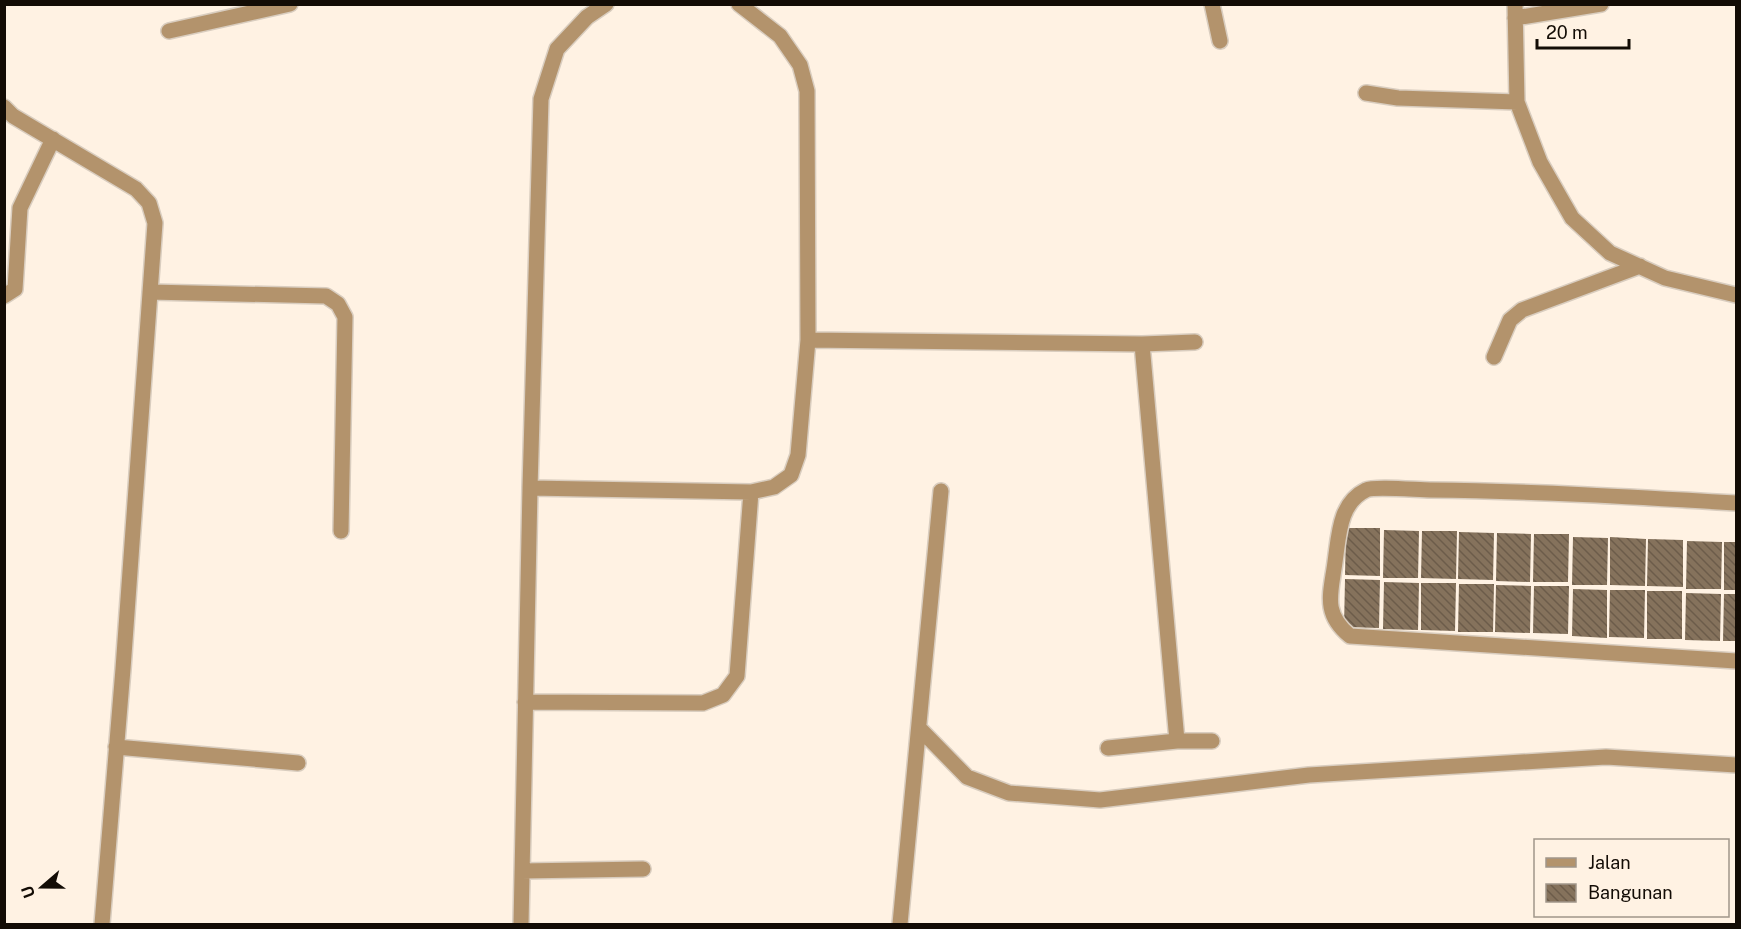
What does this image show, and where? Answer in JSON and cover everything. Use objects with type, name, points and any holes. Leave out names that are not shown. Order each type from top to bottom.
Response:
[{"type":"street","points":[[169,31],[248,9],[290,4]]},
{"type":"street","points":[[521,924],[541,99],[557,49],[587,17],[606,4]]},
{"type":"street","points":[[530,488],[751,492],[774,487],[790,474],[798,454],[808,340],[807,91],[800,65],[780,36],[739,4]]},
{"type":"street","points":[[1212,4],[1220,42]]},
{"type":"street","points":[[1601,4],[1515,11],[1517,102],[1540,162],[1572,218],[1610,253],[1665,278],[1737,295]]},
{"type":"street","points":[[1366,93],[1398,98],[1517,102]]},
{"type":"street","points":[[4,107],[13,116],[136,189],[149,203],[155,223],[102,924]]},
{"type":"street","points":[[4,296],[15,289],[20,208],[53,139]]},
{"type":"street","points":[[1494,357],[1510,320],[1522,310],[1640,266]]},
{"type":"street","points":[[150,292],[326,296],[338,304],[345,317],[341,531]]},
{"type":"street","points":[[808,340],[1142,345],[1195,342]]},
{"type":"street","points":[[1142,345],[1177,741]]},
{"type":"street","points":[[1737,503],[1517,491],[1368,489],[1347,506],[1341,521],[1329,602],[1332,616],[1338,626],[1350,636],[1737,661]]},
{"type":"street","points":[[900,924],[941,491]]},
{"type":"street","points":[[525,702],[703,703],[723,695],[737,676],[751,492]]},
{"type":"street","points":[[919,728],[967,777],[1009,793],[1100,800],[1309,775],[1605,757],[1737,765]]},
{"type":"street","points":[[1108,748],[1177,741],[1212,741]]},
{"type":"street","points":[[116,747],[298,763]]},
{"type":"street","points":[[522,870],[643,869]]},
{"type":"building","points":[[1346,528],[1380,528],[1380,576],[1345,575]]},
{"type":"building","points":[[1384,530],[1419,531],[1418,578],[1383,578]]},
{"type":"building","points":[[1422,531],[1457,531],[1456,579],[1421,578]]},
{"type":"building","points":[[1459,532],[1494,533],[1493,580],[1458,579]]},
{"type":"building","points":[[1497,533],[1531,534],[1530,582],[1496,581]]},
{"type":"building","points":[[1534,534],[1569,534],[1568,582],[1533,582]]},
{"type":"building","points":[[1573,537],[1608,538],[1607,585],[1572,585]]},
{"type":"building","points":[[1610,537],[1646,539],[1645,586],[1610,585]]},
{"type":"building","points":[[1648,539],[1683,540],[1683,587],[1647,586]]},
{"type":"building","points":[[1687,541],[1722,542],[1721,589],[1686,589]]},
{"type":"building","points":[[1724,542],[1736,542],[1736,590],[1724,590]]},
{"type":"building","points":[[1345,579],[1380,580],[1379,628],[1344,627]]},
{"type":"building","points":[[1384,582],[1419,583],[1418,630],[1383,629]]},
{"type":"building","points":[[1421,583],[1456,583],[1455,631],[1421,630]]},
{"type":"building","points":[[1459,584],[1494,584],[1493,632],[1458,632]]},
{"type":"building","points":[[1496,585],[1531,586],[1530,633],[1495,632]]},
{"type":"building","points":[[1534,586],[1569,586],[1568,634],[1533,633]]},
{"type":"building","points":[[1573,589],[1607,590],[1607,638],[1572,636]]},
{"type":"building","points":[[1610,590],[1645,590],[1644,638],[1609,637]]},
{"type":"building","points":[[1647,591],[1682,591],[1682,639],[1647,639]]},
{"type":"building","points":[[1686,593],[1721,594],[1720,641],[1685,640]]},
{"type":"building","points":[[1724,594],[1736,594],[1736,641],[1723,641]]}]
